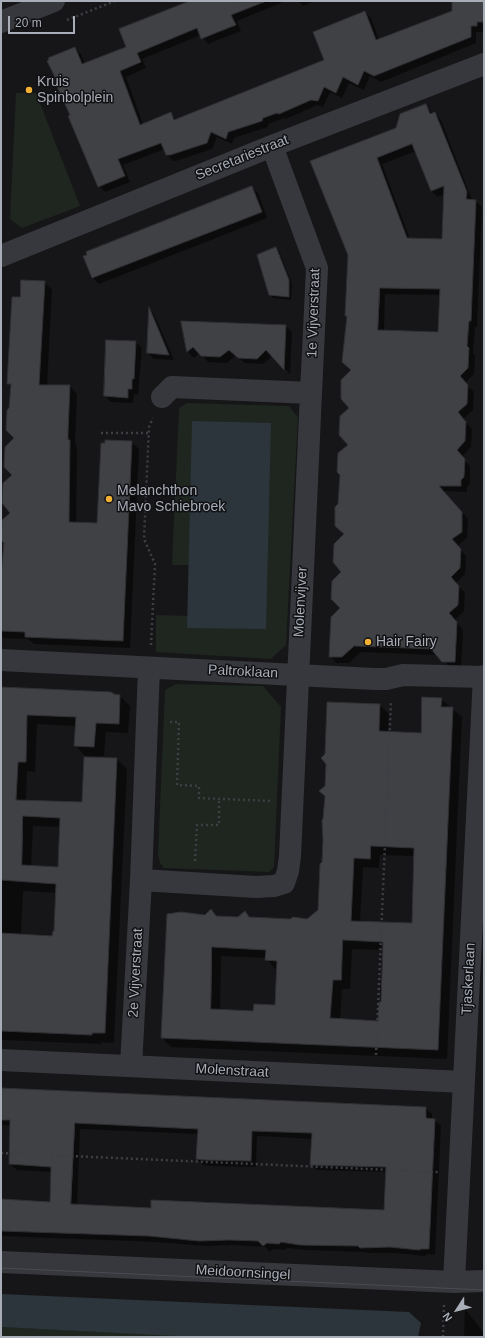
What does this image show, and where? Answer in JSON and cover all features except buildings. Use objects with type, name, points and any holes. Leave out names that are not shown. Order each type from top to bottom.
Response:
[{"type":"street","points":[[1,22],[54,1]]},
{"type":"street","name":"Secretariestraat","points":[[1,256],[272,146],[484,64]]},
{"type":"street","name":"1e Vijverstraat","points":[[272,146],[317,268],[311,393]]},
{"type":"street","points":[[162,397],[172,387],[311,393]]},
{"type":"street","name":"Molenvijver","points":[[141,880],[256,887],[274,886],[284,883],[288,871],[290,856],[297,675],[311,393]]},
{"type":"street","name":"Paltroklaan","points":[[1,660],[374,679],[392,678],[403,674],[484,676]]},
{"type":"street","points":[[141,880],[149,668]]},
{"type":"street","name":"Tjaskerlaan","points":[[454,1282],[484,676]]},
{"type":"street","name":"2e Vijverstraat","points":[[131,1066],[141,880]]},
{"type":"street","name":"Molenstraat","points":[[1,1060],[464,1082]]},
{"type":"street","name":"Meidoornsingel","points":[[1,1262],[454,1282],[484,1281]]},
{"type":"path","points":[[149,668],[155,564],[144,539],[149,428],[162,397]]},
{"type":"path","points":[[101,433],[149,433]]},
{"type":"path","points":[[375,1078],[392,678]]},
{"type":"path","points":[[147,721],[179,722],[177,784],[199,786],[199,798],[292,802]]},
{"type":"path","points":[[193,883],[197,825],[218,825],[219,799]]},
{"type":"path","points":[[1,1153],[460,1173]]},
{"type":"path","points":[[443,1337],[446,1288],[454,1282]]},
{"type":"shaded area","points":[[16,93],[36,93],[80,206],[22,228],[10,219]]},
{"type":"shaded area","points":[[187,403],[289,406],[298,417],[286,645],[271,659],[156,652],[156,615],[188,616],[188,628],[193,421],[189,565],[172,565],[179,408]]},
{"type":"shaded area","points":[[192,421],[271,423],[266,629],[187,628]]},
{"type":"shaded area","points":[[176,684],[263,686],[281,707],[274,867],[269,872],[164,868],[160,863],[158,855],[165,690]]},
{"type":"shaded area","points":[[1,1294],[409,1312],[421,1323],[418,1337],[196,1337],[1,1327]]},
{"type":"shaded area","points":[[1,1327],[216,1337],[1,1337]]},
{"type":"tram line","points":[[1,1268],[484,1290]]},
{"type":"place","name":"Kruis Spinbolplein","points":[[29,90]]},
{"type":"place","name":"Melanchthon Mavo Schiebroek","points":[[109,499]]},
{"type":"place","name":"Hair Fairy","points":[[368,642]]}]
